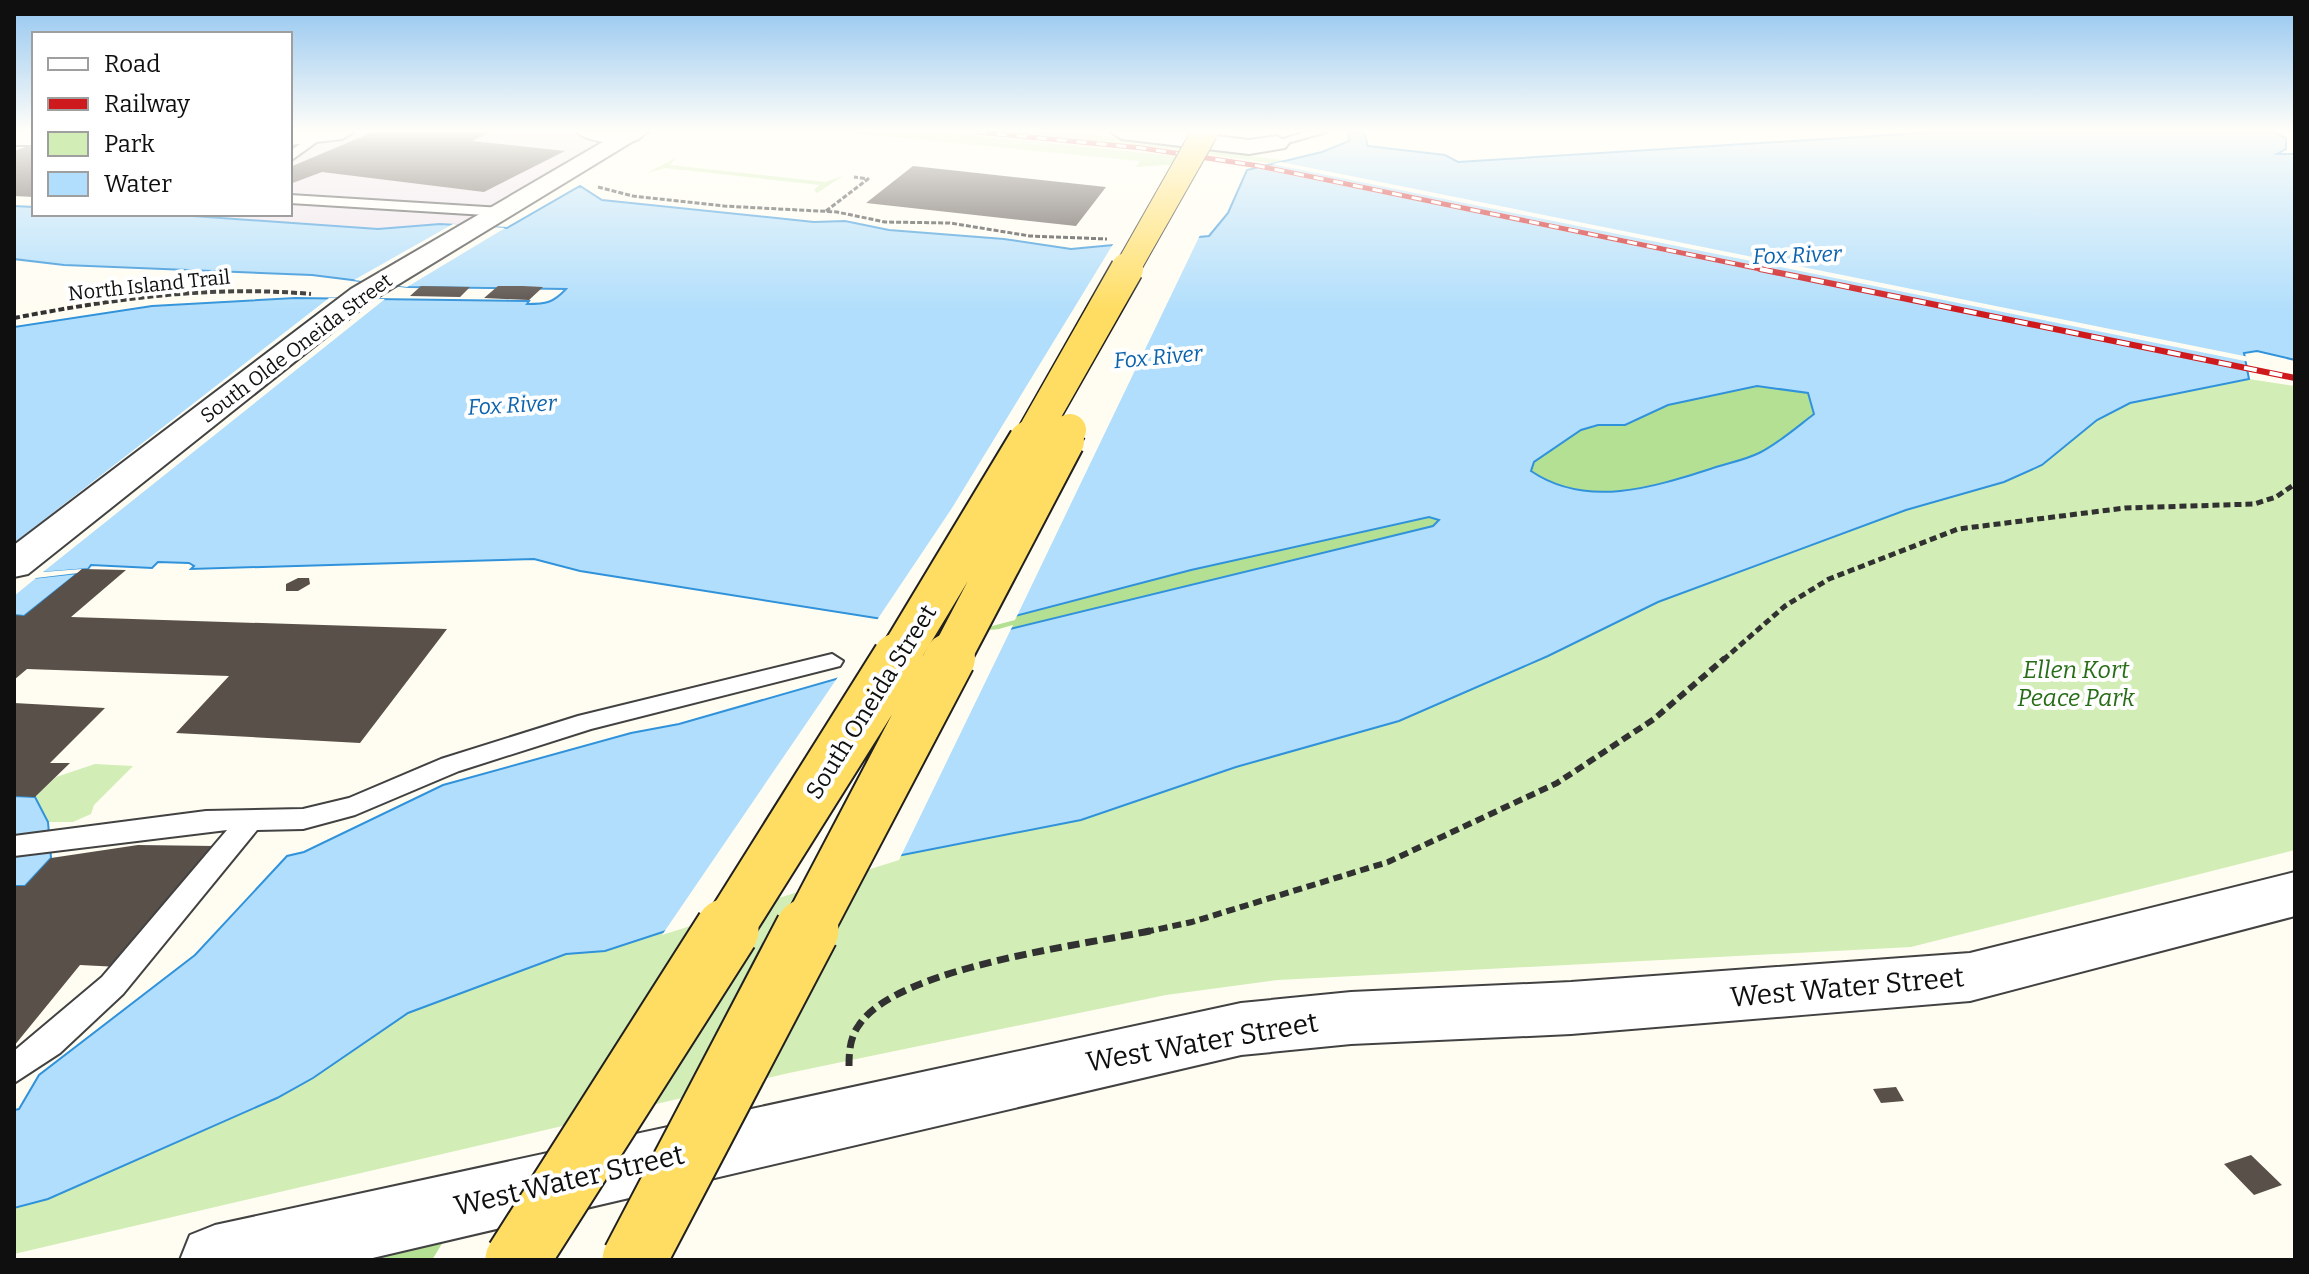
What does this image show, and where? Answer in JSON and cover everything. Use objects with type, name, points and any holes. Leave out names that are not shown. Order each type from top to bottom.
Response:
[{"type":"main road","name":"South Oneida Street","points":[[517,1260],[843,748],[994,504],[1171,191]]},
{"type":"main road","name":"South Oneida Street","points":[[634,1260],[1195,191]]},
{"type":"street","name":"South Olde Oneida Street","points":[[14,565],[353,292],[537,191]]},
{"type":"street","name":"West Water Street","points":[[215,1260],[1241,1029],[1351,1018],[1586,1007],[1970,977],[2295,894]]},
{"type":"lane","points":[[292,199],[502,212]]},
{"type":"lane","points":[[14,846],[206,821],[303,819],[355,806],[450,765],[572,727],[832,661]]},
{"type":"lane","points":[[14,1069],[92,1005],[131,966],[250,820]]},
{"type":"path","points":[[615,191],[783,212],[826,211],[885,222],[950,223],[1055,238],[1110,239]]},
{"type":"path","points":[[826,211],[852,191]]},
{"type":"path","name":"North Island Trail","points":[[14,318],[111,302],[228,289],[353,292]]},
{"type":"path","points":[[849,1066],[849,1048],[859,1024],[882,1004],[919,986],[970,967],[1024,953],[1087,945],[1192,922],[1388,862],[1557,783],[1654,719],[1785,606],[1829,579],[1871,560],[1958,529],[2125,508],[2254,504],[2276,497],[2295,484]]},
{"type":"shaded area","points":[[292,191],[519,191],[462,225],[378,229],[191,216],[292,216]]},
{"type":"green space","name":"Ellen Kort Peace Park","points":[[2249,379],[2295,386],[2295,850],[1911,947],[1278,980],[1166,995],[789,1073],[14,1254],[14,1208],[48,1199],[277,1098],[313,1078],[408,1013],[566,954],[605,951],[892,857],[1081,820],[1236,767],[1399,721],[1548,656],[1658,602],[1906,510],[2004,482],[2042,465],[2097,420],[2130,403]]},
{"type":"green space","points":[[1757,386],[1808,393],[1815,414],[1781,440],[1754,455],[1644,488],[1597,492],[1574,489],[1530,470],[1534,462],[1581,430],[1598,425],[1625,425],[1668,405]]},
{"type":"green space","points":[[1430,517],[1439,520],[1433,526],[1010,629],[958,631],[1191,570]]},
{"type":"green space","points":[[95,764],[133,766],[94,805],[91,814],[73,822],[48,822],[35,797],[56,777]]},
{"type":"green space","points":[[443,1242],[432,1260],[366,1260]]},
{"type":"water","name":"Fox River","points":[[571,191],[589,191],[602,200],[814,222],[845,221],[889,230],[1004,239],[1071,249],[1209,236],[1228,213],[1238,191],[2295,191],[2295,360],[2257,351],[2244,353],[2249,379],[2130,403],[2097,420],[2042,465],[2004,482],[1906,510],[1658,602],[1548,656],[1399,721],[1236,767],[1081,820],[892,857],[605,951],[566,954],[408,1013],[313,1078],[277,1098],[48,1199],[14,1208],[14,1110],[19,1109],[39,1075],[195,955],[287,856],[304,852],[443,785],[631,733],[679,724],[1010,629],[1433,526],[1439,520],[1429,517],[1191,570],[958,631],[580,571],[534,559],[191,569],[194,566],[189,563],[158,562],[152,568],[91,565],[88,569],[14,575],[14,327],[152,306],[295,298],[529,301],[527,304],[539,304],[553,300],[566,289],[408,287],[312,275],[64,265],[14,259],[14,206],[32,207],[32,216],[193,216],[378,229],[440,224],[507,228]],"holes":[[[1757,386],[1808,393],[1814,414],[1774,445],[1748,458],[1644,487],[1598,492],[1575,489],[1552,483],[1531,471],[1534,462],[1581,430],[1598,425],[1625,425],[1668,405]]]},
{"type":"water","points":[[78,573],[24,616],[14,615],[14,580]]},
{"type":"water","points":[[14,796],[35,797],[48,822],[51,858],[25,886],[14,886]]},
{"type":"pier","points":[[1371,191],[1395,191],[2251,367],[2252,372]]},
{"type":"pier","points":[[1408,191],[1427,191],[2249,357],[2250,362]]},
{"type":"pier","points":[[453,224],[505,228],[407,287],[354,280]]},
{"type":"pier","points":[[1201,233],[1015,620],[958,635],[875,623],[952,508],[1115,241]]},
{"type":"pier","points":[[329,298],[385,299],[43,572],[82,569],[78,573],[36,578],[14,596],[14,543]]},
{"type":"pier","points":[[1013,625],[899,860],[662,935],[840,674]]},
{"type":"building","points":[[14,191],[32,191],[32,197],[14,196]]},
{"type":"building","points":[[881,191],[1103,191],[1076,226],[866,203]]},
{"type":"building","points":[[421,286],[470,287],[460,297],[410,296]]},
{"type":"building","points":[[498,286],[543,287],[529,300],[484,298]]},
{"type":"building","points":[[82,569],[126,570],[71,617],[447,629],[360,743],[176,733],[229,676],[27,669],[14,680],[14,615],[24,616]]},
{"type":"building","points":[[298,578],[309,578],[310,584],[298,591],[286,591],[286,584]]},
{"type":"building","points":[[14,703],[105,708],[50,763],[70,763],[35,797],[14,796]]},
{"type":"building","points":[[138,845],[215,846],[119,967],[80,965],[14,1046],[14,886],[25,886],[51,858]]},
{"type":"building","points":[[1896,1087],[1904,1101],[1881,1103],[1873,1089]]},
{"type":"building","points":[[2251,1155],[2282,1185],[2254,1195],[2224,1164]]},
{"type":"railway","points":[[1383,191],[1770,271]]},
{"type":"railway","points":[[1760,269],[2295,378]]}]
